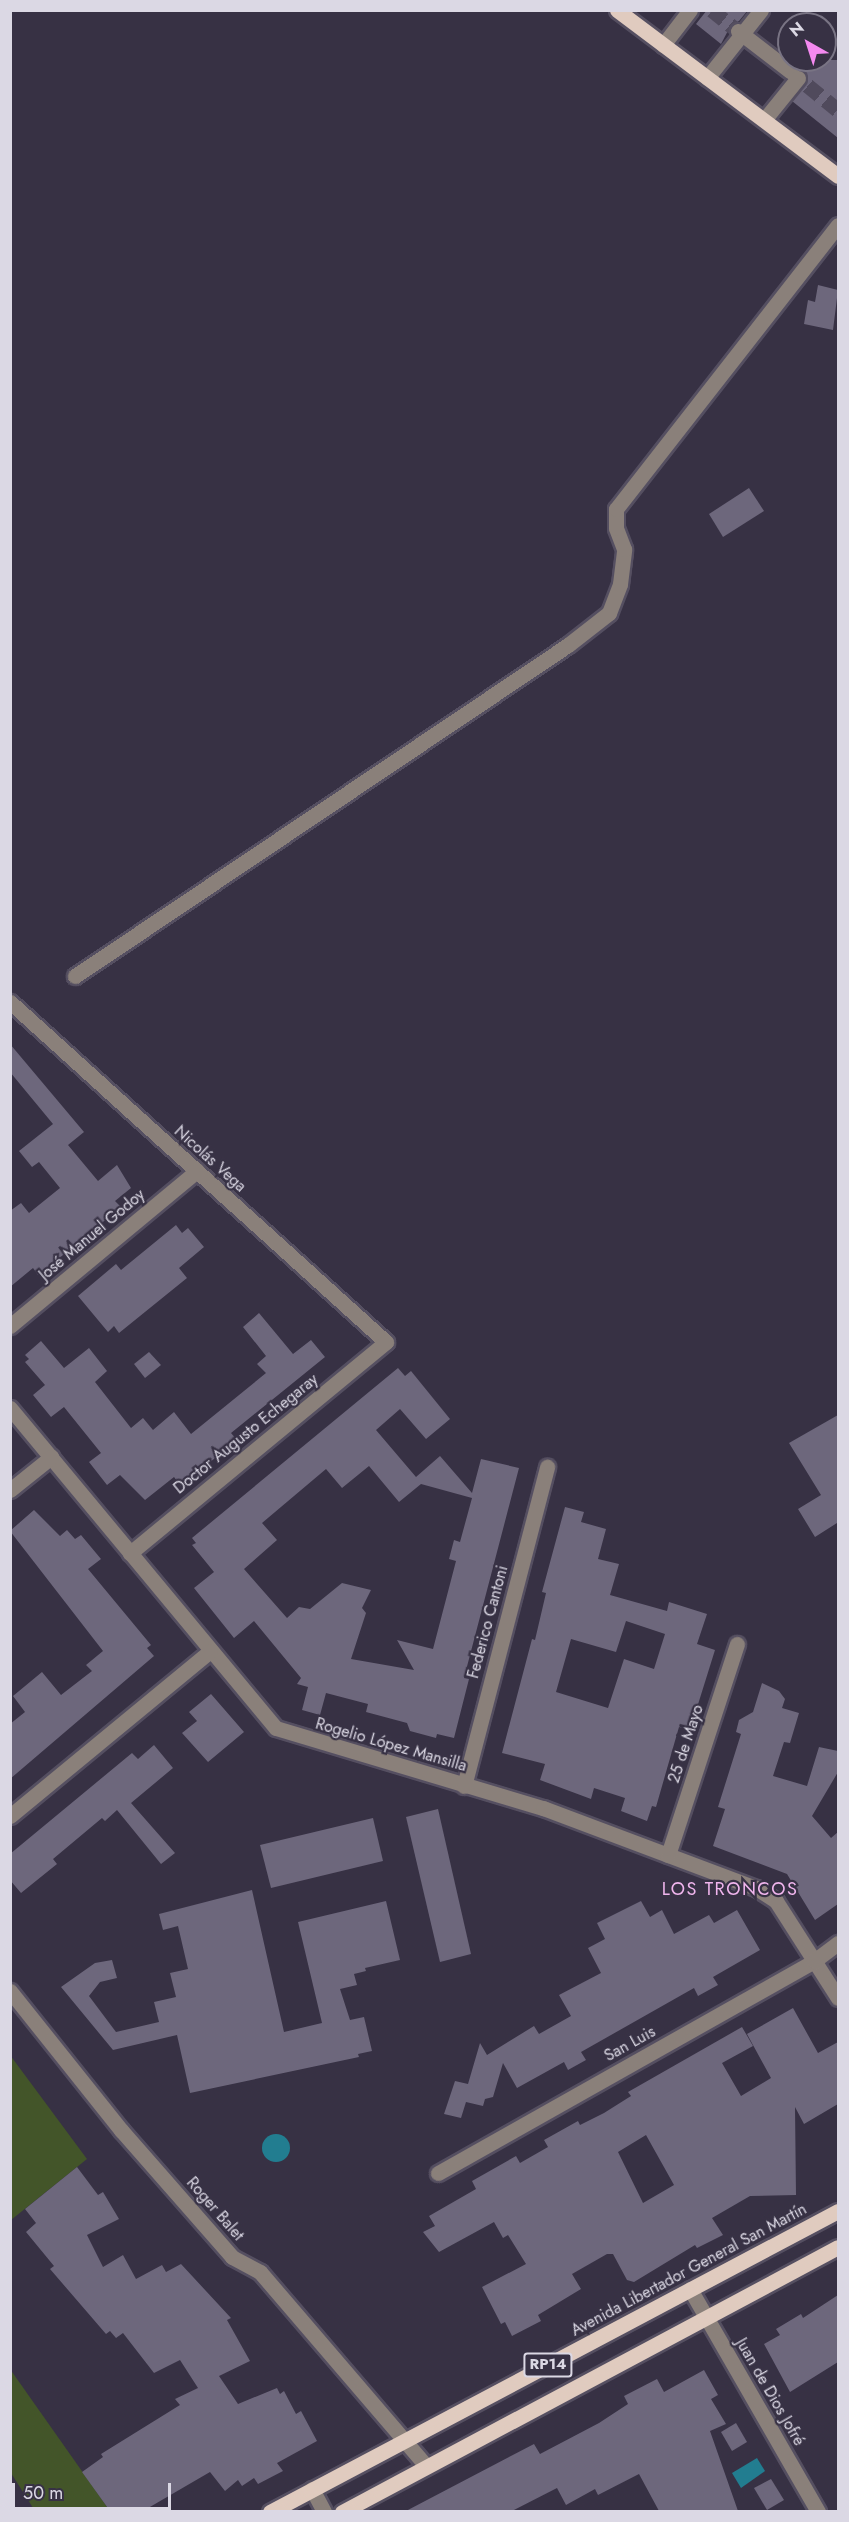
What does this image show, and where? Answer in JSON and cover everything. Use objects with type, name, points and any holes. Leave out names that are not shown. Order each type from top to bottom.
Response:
[{"type":"main road","points":[[617,10],[838,176]]},
{"type":"main road","name":"Avenida Libertador General San Martín","points":[[270,2511],[838,2211]]},
{"type":"main road","name":"RP14","points":[[342,2511],[838,2247]]},
{"type":"street","points":[[663,45],[690,10]]},
{"type":"street","points":[[707,78],[740,33],[761,10]]},
{"type":"street","points":[[740,33],[794,74],[764,120]]},
{"type":"street","points":[[75,976],[558,652],[609,613],[620,584],[624,549],[616,528],[616,509],[838,225]]},
{"type":"street","name":"Nicolás Vega","points":[[10,1002],[386,1342]]},
{"type":"street","name":"José Manuel Godoy","points":[[10,1326],[197,1171]]},
{"type":"street","name":"Doctor Augusto Echegaray","points":[[130,1553],[386,1342]]},
{"type":"street","name":"Rogelio López Mansilla","points":[[10,1408],[270,1723],[284,1732],[543,1809],[668,1855],[772,1897],[838,1998]]},
{"type":"street","points":[[10,1490],[51,1457]]},
{"type":"street","name":"Federico Cantoni","points":[[464,1786],[547,1467]]},
{"type":"street","name":"25 de Mayo","points":[[668,1855],[737,1644]]},
{"type":"street","points":[[10,1816],[210,1651]]},
{"type":"street","name":"San Luis","points":[[438,2173],[814,1961],[838,1943]]},
{"type":"street","name":"Roger Balet","points":[[10,1991],[128,2139],[232,2257],[260,2272],[426,2466]]},
{"type":"street","name":"Juan de Dios Jofré","points":[[690,2289],[818,2511]]},
{"type":"street","points":[[312,2489],[324,2511]]},
{"type":"green space","points":[[10,2055],[87,2159],[11,2220],[10,2220]]},
{"type":"green space","points":[[10,2369],[110,2511],[35,2511],[11,2473]]},
{"type":"water","points":[[276,2134],[286,2138],[290,2148],[286,2158],[276,2162],[266,2158],[262,2148],[266,2138]]},
{"type":"water","points":[[757,2458],[765,2471],[741,2488],[732,2473]]},
{"type":"building","points":[[707,10],[748,10],[739,21],[731,25],[721,44],[696,24]]},
{"type":"building","points":[[838,60],[838,138],[792,101],[807,80],[802,72],[837,72]]},
{"type":"building","points":[[818,285],[838,290],[833,330],[804,324],[808,300],[815,302]]},
{"type":"building","points":[[749,488],[764,511],[723,537],[709,514]]},
{"type":"building","points":[[10,1044],[84,1132],[68,1145],[98,1181],[117,1165],[131,1188],[115,1201],[121,1207],[63,1255],[38,1275],[33,1268],[10,1287],[10,1211],[21,1203],[29,1213],[60,1188],[39,1162],[32,1167],[19,1151],[53,1124],[10,1072]]},
{"type":"building","points":[[176,1225],[182,1233],[188,1228],[204,1247],[179,1268],[187,1278],[119,1333],[114,1326],[108,1332],[78,1296],[116,1264],[121,1270]]},
{"type":"building","points":[[259,1313],[293,1354],[311,1340],[325,1357],[231,1433],[237,1440],[181,1486],[174,1477],[145,1500],[120,1475],[107,1485],[89,1462],[101,1453],[64,1407],[51,1417],[33,1395],[45,1385],[25,1362],[29,1359],[25,1355],[41,1341],[64,1368],[89,1348],[107,1371],[95,1382],[131,1428],[143,1418],[153,1430],[174,1412],[191,1434],[266,1373],[257,1364],[266,1356],[243,1327]]},
{"type":"building","points":[[149,1352],[161,1365],[145,1378],[134,1364]]},
{"type":"building","points":[[398,1368],[405,1376],[411,1371],[450,1419],[426,1439],[400,1409],[376,1430],[416,1477],[440,1456],[472,1493],[481,1459],[519,1468],[464,1678],[469,1679],[454,1738],[437,1734],[436,1738],[410,1731],[407,1723],[366,1712],[368,1704],[326,1693],[320,1715],[302,1710],[308,1687],[297,1684],[301,1678],[254,1621],[234,1638],[194,1588],[214,1572],[192,1545],[196,1543],[192,1538]],"holes":[[[369,1466],[399,1502],[421,1484],[472,1498],[460,1542],[454,1540],[449,1559],[456,1561],[433,1649],[397,1640],[414,1670],[351,1659],[366,1613],[362,1608],[371,1590],[342,1583],[310,1609],[299,1607],[287,1618],[244,1569],[277,1540],[262,1523],[326,1469],[342,1488]]]},
{"type":"building","points":[[838,1415],[838,1526],[837,1523],[815,1537],[798,1509],[821,1495],[789,1443]]},
{"type":"building","points":[[565,1507],[584,1512],[581,1522],[606,1529],[598,1559],[619,1564],[610,1595],[667,1611],[669,1602],[707,1614],[697,1644],[715,1650],[690,1730],[679,1727],[656,1807],[652,1806],[647,1821],[621,1811],[625,1798],[594,1788],[591,1799],[540,1780],[545,1764],[502,1753],[532,1639],[535,1640],[546,1593],[542,1592]],"holes":[[[626,1621],[665,1634],[654,1669],[624,1659],[608,1708],[556,1692],[571,1639],[616,1652]]]},
{"type":"building","points":[[34,1510],[60,1536],[67,1530],[75,1539],[81,1535],[101,1559],[88,1569],[151,1645],[147,1648],[154,1656],[10,1779],[10,1724],[25,1712],[13,1696],[42,1672],[61,1695],[92,1671],[86,1665],[103,1651],[10,1531]]},
{"type":"building","points":[[762,1683],[779,1691],[785,1699],[782,1708],[799,1713],[790,1743],[784,1742],[773,1776],[807,1786],[819,1747],[838,1751],[838,1772],[812,1816],[831,1838],[838,1832],[838,1904],[815,1920],[787,1874],[713,1846],[725,1809],[718,1807],[741,1734],[736,1732],[739,1720],[753,1712]]},
{"type":"building","points":[[211,1694],[244,1732],[208,1762],[182,1733],[197,1721],[189,1712]]},
{"type":"building","points":[[154,1745],[173,1768],[131,1803],[175,1853],[161,1864],[117,1810],[105,1821],[102,1818],[53,1859],[57,1864],[21,1893],[10,1880],[10,1854],[132,1753],[138,1759]]},
{"type":"building","points":[[438,1809],[471,1954],[440,1962],[406,1817]]},
{"type":"building","points":[[373,1818],[383,1861],[271,1888],[260,1845]]},
{"type":"building","points":[[252,1890],[284,2032],[322,2023],[298,1922],[386,1901],[400,1960],[365,1968],[366,1971],[354,1974],[357,1985],[340,1989],[350,2020],[364,2017],[372,2051],[358,2054],[359,2057],[190,2093],[177,2035],[113,2050],[61,1987],[95,1963],[112,1960],[117,1978],[100,1982],[89,1996],[116,2032],[159,2022],[154,2002],[176,1997],[170,1973],[188,1969],[178,1926],[163,1930],[159,1914]]},
{"type":"building","points":[[641,1901],[650,1917],[662,1910],[674,1934],[709,1915],[714,1923],[737,1910],[760,1950],[713,1977],[718,1985],[698,1996],[694,1988],[581,2052],[586,2060],[568,2070],[564,2062],[517,2088],[503,2063],[493,2097],[485,2099],[483,2106],[466,2102],[461,2118],[444,2114],[455,2081],[468,2084],[480,2043],[487,2055],[534,2026],[539,2034],[571,2016],[559,1995],[601,1973],[588,1948],[605,1939],[597,1923]]},
{"type":"building","points":[[793,2008],[818,2053],[838,2042],[838,2104],[804,2124],[795,2107],[796,2195],[750,2196],[712,2218],[723,2235],[697,2248],[695,2245],[634,2282],[627,2280],[613,2254],[607,2254],[572,2274],[581,2289],[538,2315],[541,2321],[512,2336],[505,2322],[501,2324],[482,2287],[526,2264],[508,2235],[503,2238],[494,2222],[439,2252],[423,2232],[435,2226],[429,2216],[476,2189],[472,2181],[516,2156],[520,2163],[548,2147],[544,2140],[578,2121],[580,2125],[604,2113],[631,2096],[628,2092],[742,2027],[753,2046],[722,2063],[741,2096],[771,2078],[747,2034]],"holes":[[[646,2135],[674,2185],[643,2203],[618,2152]]]},
{"type":"building","points":[[77,2167],[98,2195],[103,2192],[119,2219],[87,2235],[103,2267],[123,2255],[136,2279],[162,2265],[166,2272],[181,2264],[231,2318],[227,2320],[250,2361],[219,2376],[238,2404],[277,2388],[280,2394],[284,2391],[296,2414],[301,2411],[317,2441],[277,2463],[283,2471],[258,2484],[254,2478],[242,2486],[238,2480],[225,2491],[210,2472],[143,2511],[110,2511],[82,2472],[103,2457],[101,2454],[180,2405],[175,2399],[198,2388],[180,2360],[154,2373],[123,2333],[116,2338],[110,2331],[106,2334],[50,2269],[54,2266],[26,2232],[36,2223],[25,2209]]},
{"type":"building","points":[[838,2295],[838,2362],[790,2392],[764,2344],[780,2335],[776,2329],[801,2314],[803,2318]]},
{"type":"building","points":[[704,2370],[718,2395],[711,2399],[726,2424],[710,2431],[738,2511],[659,2511],[639,2474],[598,2495],[595,2489],[566,2505],[557,2488],[512,2511],[406,2511],[534,2444],[540,2454],[599,2423],[628,2404],[624,2396],[657,2379],[664,2392]]},
{"type":"building","points":[[736,2423],[747,2442],[732,2451],[721,2432]]},
{"type":"building","points":[[771,2479],[784,2500],[767,2510],[754,2488]]},
{"type":"tunnel","points":[[712,10],[738,31]]},
{"type":"tunnel","points":[[791,72],[838,110]]},
{"type":"district","name":"LOS TRONCOS","points":[[730,1889]]}]
